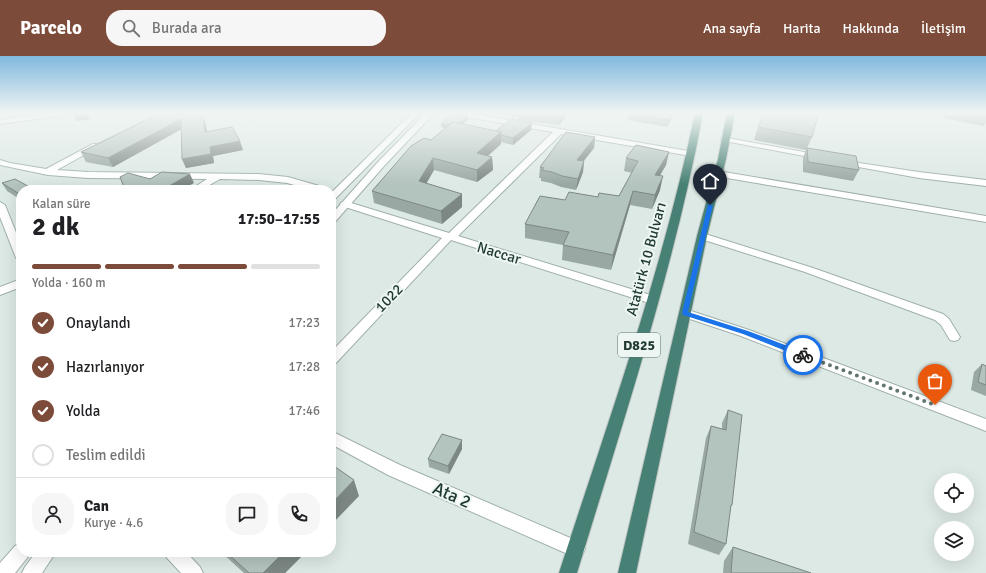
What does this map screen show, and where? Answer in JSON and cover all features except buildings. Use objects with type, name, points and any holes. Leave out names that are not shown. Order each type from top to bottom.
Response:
[{"type":"highway","name":"Atatürk 10 Bulvarı","points":[[568,573],[653,300],[694,137]]},
{"type":"highway","name":"D825","points":[[627,573],[725,139]]},
{"type":"street","points":[[336,191],[391,137]]},
{"type":"street","points":[[336,215],[407,137]]},
{"type":"street","name":"1022","points":[[336,355],[448,237],[452,236],[553,137]]},
{"type":"street","points":[[594,137],[690,154]]},
{"type":"street","points":[[725,139],[919,175],[986,183]]},
{"type":"street","points":[[48,172],[101,144]]},
{"type":"street","points":[[0,162],[8,166],[48,172],[129,176],[259,177],[288,180],[306,185]]},
{"type":"street","points":[[718,174],[986,219]]},
{"type":"street","points":[[203,185],[218,176]]},
{"type":"street","name":"Naccar","points":[[336,197],[448,237],[653,300]]},
{"type":"street","points":[[0,205],[16,245]]},
{"type":"street","points":[[702,236],[809,270],[939,317],[945,322],[954,337]]},
{"type":"street","points":[[0,291],[16,285]]},
{"type":"street","points":[[685,313],[745,332],[986,425]]},
{"type":"street","name":"Ata 2","points":[[336,440],[394,470],[576,549]]},
{"type":"street","points":[[3,573],[17,557]]},
{"type":"street","points":[[31,573],[43,557]]},
{"type":"street","points":[[178,557],[194,573]]},
{"type":"way so far","points":[[803,355],[935,405]]},
{"type":"route","points":[[710,205],[685,313],[745,332],[803,355]]}]
